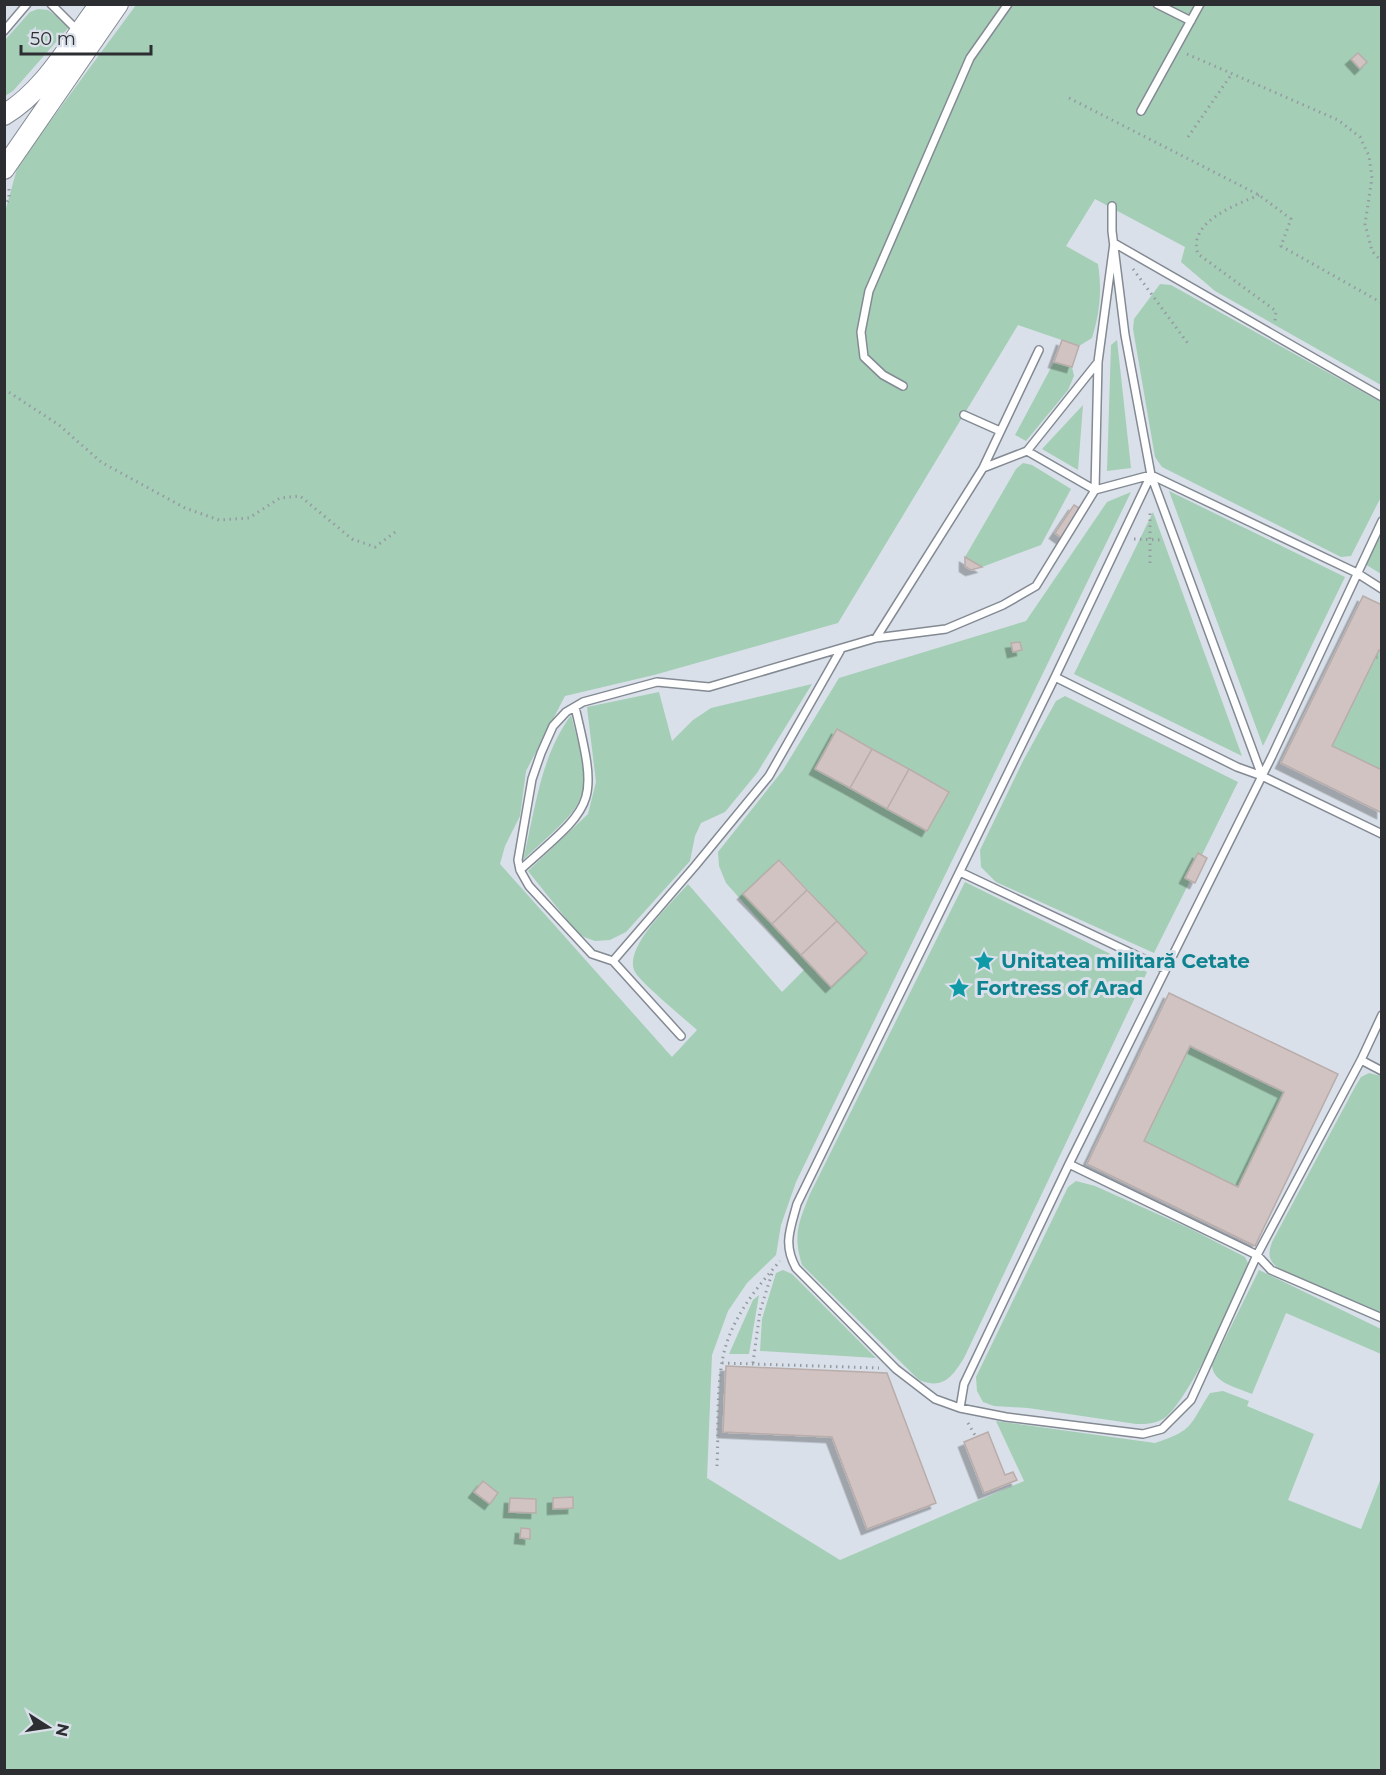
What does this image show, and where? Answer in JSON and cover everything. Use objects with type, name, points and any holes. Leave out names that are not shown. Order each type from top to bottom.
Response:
[{"type":"main road","points":[[4,115],[28,98],[42,83],[100,4]]},
{"type":"main road","points":[[4,169],[118,4]]},
{"type":"lane","points":[[4,31],[27,4]]},
{"type":"lane","points":[[32,128],[40,104],[77,55],[81,40],[78,32],[51,4]]},
{"type":"lane","points":[[903,386],[883,375],[864,357],[861,332],[869,291],[970,58],[1008,4]]},
{"type":"lane","points":[[1157,4],[1191,21]]},
{"type":"lane","points":[[1141,111],[1200,4]]},
{"type":"lane","points":[[1112,207],[1125,335],[1151,475],[1262,776]]},
{"type":"lane","points":[[1114,243],[1382,397]]},
{"type":"lane","points":[[681,1036],[613,961],[592,954],[529,886],[520,870],[518,860],[532,779],[554,726],[583,702],[657,682],[709,687],[840,651],[876,638],[946,629],[1003,605],[1036,586],[1095,490],[1098,362],[1114,243]]},
{"type":"lane","points":[[876,638],[983,468],[1040,350]]},
{"type":"lane","points":[[983,468],[1027,451],[1098,362]]},
{"type":"lane","points":[[964,415],[1000,431]]},
{"type":"lane","points":[[1027,451],[1095,490],[1151,475],[1357,573],[1382,589]]},
{"type":"lane","points":[[1151,475],[1055,678],[797,1204],[789,1232],[788,1253],[796,1268],[896,1369],[935,1399],[960,1408],[1006,1418],[1143,1434],[1162,1429],[1191,1400],[1257,1255],[1382,1015]]},
{"type":"lane","points":[[960,1408],[964,1384],[1069,1164],[1262,776],[1382,521]]},
{"type":"lane","points":[[613,961],[769,776],[840,651]]},
{"type":"lane","points":[[1055,678],[1237,767],[1262,776],[1382,834]]},
{"type":"lane","points":[[520,870],[570,825],[581,811],[588,795],[588,761],[575,707]]},
{"type":"lane","points":[[960,872],[1165,969]]},
{"type":"lane","points":[[1360,1060],[1382,1071]]},
{"type":"lane","points":[[1069,1164],[1257,1255],[1271,1270],[1382,1318]]},
{"type":"path","points":[[1175,48],[1231,75],[1338,120],[1360,137],[1370,156],[1372,178],[1365,224],[1372,251],[1382,262]]},
{"type":"path","points":[[1188,137],[1231,75]]},
{"type":"path","points":[[1070,98],[1259,195],[1291,219],[1281,246],[1382,303]]},
{"type":"path","points":[[1259,195],[1221,212],[1199,232],[1195,245],[1198,254],[1276,311],[1274,335]]},
{"type":"path","points":[[1133,268],[1189,345]]},
{"type":"path","points":[[4,390],[59,425],[101,462],[185,508],[219,520],[249,518],[280,498],[300,496],[352,539],[375,546],[398,530]]},
{"type":"path","points":[[1150,508],[1150,563]]},
{"type":"path","points":[[1121,539],[1174,540]]},
{"type":"path","points":[[717,1466],[722,1363],[727,1341],[752,1293],[788,1253]]},
{"type":"path","points":[[753,1364],[760,1311],[773,1269]]},
{"type":"path","points":[[722,1363],[896,1369]]},
{"type":"green space","points":[[136,5],[1381,5],[1381,385],[1215,291],[1181,262],[1185,247],[1095,199],[1066,246],[1098,264],[1100,301],[1092,338],[1079,346],[1018,325],[838,623],[654,675],[565,696],[526,771],[520,816],[505,846],[500,864],[672,1057],[697,1030],[639,977],[635,972],[633,962],[642,938],[688,884],[782,992],[804,970],[726,883],[719,866],[718,852],[783,770],[839,678],[1026,621],[1107,502],[1131,492],[796,1182],[781,1225],[776,1255],[747,1283],[728,1311],[712,1355],[707,1478],[840,1560],[1024,1481],[996,1421],[1155,1443],[1178,1434],[1190,1425],[1210,1393],[1223,1391],[1249,1401],[1247,1406],[1314,1434],[1288,1500],[1361,1529],[1381,1478],[1381,1770],[5,1770],[5,212],[18,165]],"holes":[[[837,729],[948,791],[927,831],[815,769]],[[780,860],[867,953],[831,987],[743,894]]]},
{"type":"green space","points":[[38,9],[48,10],[70,26],[13,91],[5,96],[5,40],[30,12]]},
{"type":"green space","points":[[1160,284],[1171,285],[1381,402],[1381,497],[1351,556],[1341,557],[1162,467],[1155,457],[1133,329],[1134,319]]},
{"type":"green space","points":[[1117,340],[1131,468],[1107,471],[1111,345]]},
{"type":"green space","points":[[1054,362],[1072,367],[1074,376],[1068,390],[1026,441],[1015,435]]},
{"type":"green space","points":[[1083,405],[1078,470],[1042,449]]},
{"type":"green space","points":[[1023,463],[1032,465],[1071,489],[1041,545],[982,567],[965,557],[1016,469]]},
{"type":"green space","points":[[1169,491],[1345,577],[1263,746]]},
{"type":"green space","points":[[1153,512],[1242,756],[1074,674]]},
{"type":"green space","points":[[1381,530],[1381,574],[1365,564]]},
{"type":"green space","points":[[1379,650],[1381,652],[1381,770],[1332,746]]},
{"type":"green space","points":[[812,684],[757,773],[725,812],[701,823],[695,836],[690,861],[626,932],[610,940],[595,941],[576,931],[528,871],[588,814],[596,782],[587,707],[659,692],[672,741],[693,720],[711,708]]},
{"type":"green space","points":[[1065,696],[1238,782],[1202,855],[1198,853],[1185,878],[1190,881],[1154,953],[996,882],[981,867],[980,850],[1023,761],[1056,701]]},
{"type":"green space","points":[[571,715],[583,767],[580,798],[573,811],[523,860],[545,767],[560,732]]},
{"type":"green space","points":[[965,882],[1147,972],[964,1358],[946,1380],[927,1383],[919,1380],[802,1265],[797,1238],[809,1196]]},
{"type":"green space","points":[[1190,1046],[1284,1092],[1238,1187],[1144,1141]]},
{"type":"green space","points":[[1369,1073],[1381,1076],[1381,1313],[1278,1268],[1272,1262],[1270,1253],[1272,1242],[1355,1087],[1361,1077]]},
{"type":"green space","points":[[1076,1181],[1095,1186],[1191,1229],[1245,1257],[1248,1263],[1224,1320],[1188,1388],[1167,1416],[1156,1422],[1136,1424],[1028,1408],[994,1406],[983,1402],[977,1391],[976,1377],[1068,1187]]},
{"type":"green space","points":[[783,1270],[792,1274],[876,1358],[760,1351],[762,1319],[776,1273]]},
{"type":"green space","points":[[1259,1270],[1381,1329],[1381,1354],[1286,1313],[1252,1394],[1221,1380],[1213,1371],[1212,1365]]},
{"type":"green space","points":[[759,1295],[749,1354],[729,1354],[753,1300]]},
{"type":"building","points":[[1358,53],[1367,62],[1360,69],[1351,59]]},
{"type":"building","points":[[1062,340],[1079,346],[1072,367],[1054,362]]},
{"type":"building","points":[[1074,505],[1082,510],[1063,539],[1055,533]]},
{"type":"building","points":[[965,557],[982,567],[971,570],[965,566]]},
{"type":"building","points":[[1363,596],[1382,605],[1382,652],[1379,650],[1332,746],[1382,770],[1382,813],[1281,763]]},
{"type":"building","points":[[1020,642],[1022,650],[1013,652],[1011,643]]},
{"type":"building","points":[[837,729],[872,749],[850,788],[815,769]]},
{"type":"building","points":[[872,749],[909,769],[887,809],[850,788]]},
{"type":"building","points":[[909,769],[949,792],[927,831],[887,809]]},
{"type":"building","points":[[1198,853],[1207,858],[1195,883],[1185,878]]},
{"type":"building","points":[[779,860],[807,890],[772,924],[743,894]]},
{"type":"building","points":[[807,890],[837,921],[801,955],[772,924]]},
{"type":"building","points":[[837,921],[867,953],[831,987],[801,955]]},
{"type":"building","points":[[1169,993],[1338,1074],[1255,1246],[1087,1164]],"holes":[[[1190,1046],[1284,1092],[1238,1187],[1144,1141]]]},
{"type":"building","points":[[726,1366],[887,1373],[936,1503],[867,1529],[832,1437],[723,1432]]},
{"type":"building","points":[[988,1432],[1005,1475],[1013,1472],[1017,1480],[984,1493],[964,1442]]},
{"type":"building","points":[[483,1481],[498,1493],[490,1504],[474,1492]]},
{"type":"building","points":[[573,1497],[573,1508],[553,1509],[553,1498]]},
{"type":"building","points":[[510,1498],[536,1499],[536,1513],[509,1512]]},
{"type":"building","points":[[521,1528],[530,1529],[530,1539],[520,1538]]},
{"type":"place","name":"Unitatea militară Cetate","points":[[984,961]]},
{"type":"place","name":"Fortress of Arad","points":[[959,988]]}]
